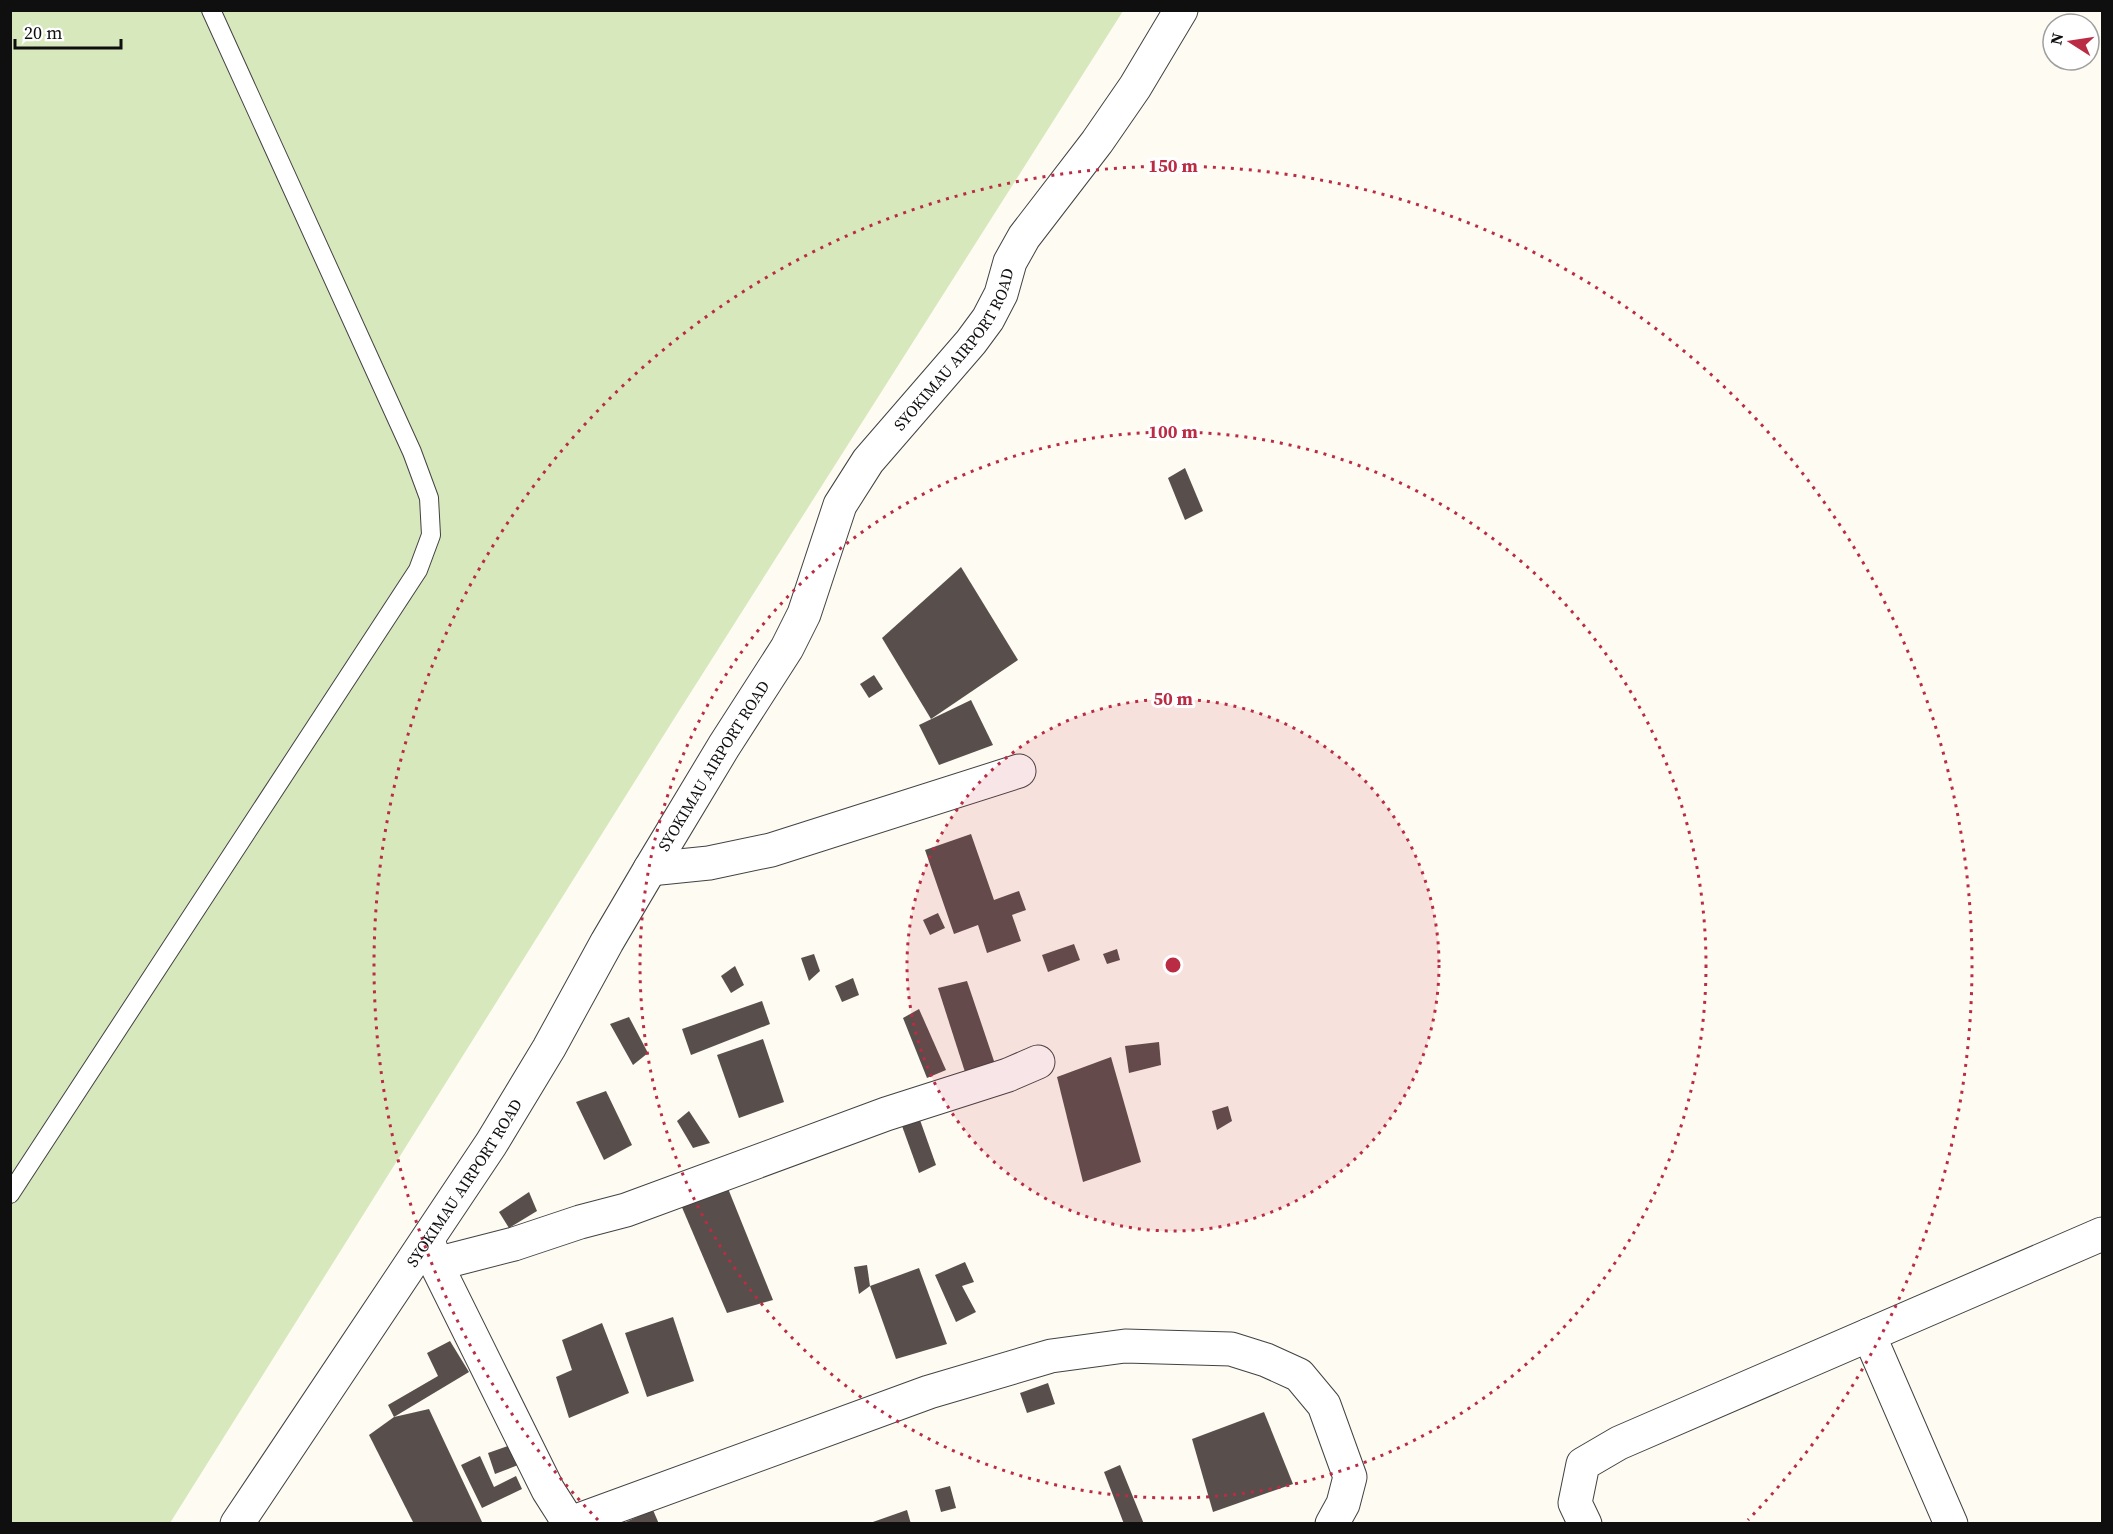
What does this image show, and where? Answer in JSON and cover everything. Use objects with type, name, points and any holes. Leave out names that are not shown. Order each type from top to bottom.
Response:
[{"type":"street","name":"SYOKIMAU AIRPORT ROAD","points":[[237,1524],[432,1251],[607,942],[724,746],[787,648],[804,614],[840,506],[854,481],[868,460],[958,358],[988,319],[1001,294],[1010,262],[1024,237],[1097,142],[1135,87],[1181,10]]},
{"type":"street","points":[[650,869],[709,863],[771,850],[1019,771]]},
{"type":"street","points":[[1038,1062],[1008,1075],[886,1114],[626,1210],[580,1221],[514,1244],[432,1251],[548,1490],[568,1523],[929,1392],[1051,1356],[1125,1346],[1231,1349],[1266,1360],[1299,1376],[1324,1405],[1350,1477],[1343,1504],[1332,1524]]},
{"type":"street","points":[[1585,1524],[1575,1503],[1582,1464],[1619,1443],[2103,1234]]},
{"type":"street","points":[[1869,1335],[1951,1524]]},
{"type":"lane","points":[[10,1194],[418,570],[431,535],[429,498],[412,452],[211,10]]},
{"type":"green space","points":[[10,11],[1123,11],[672,722],[170,1523],[11,1523]]},
{"type":"building","points":[[1185,468],[1203,511],[1185,520],[1168,478]]},
{"type":"building","points":[[961,567],[1018,660],[931,719],[882,638]]},
{"type":"building","points":[[874,675],[883,689],[869,698],[860,684]]},
{"type":"building","points":[[971,700],[993,745],[939,765],[919,725]]},
{"type":"building","points":[[971,834],[994,900],[1019,891],[1026,910],[1012,915],[1021,941],[987,953],[978,925],[954,934],[925,850]]},
{"type":"building","points":[[938,913],[945,928],[930,935],[923,920]]},
{"type":"building","points":[[1074,944],[1080,960],[1048,972],[1042,955]]},
{"type":"building","points":[[1117,949],[1120,960],[1107,964],[1103,954]]},
{"type":"building","points":[[814,954],[820,971],[809,981],[801,958]]},
{"type":"building","points":[[735,966],[744,985],[731,993],[721,976]]},
{"type":"building","points":[[853,978],[859,995],[842,1002],[835,986]]},
{"type":"building","points":[[967,981],[995,1064],[965,1072],[938,988]]},
{"type":"building","points":[[762,1001],[770,1024],[691,1055],[682,1029]]},
{"type":"building","points":[[919,1009],[946,1070],[927,1078],[903,1018]]},
{"type":"building","points":[[629,1017],[648,1053],[633,1065],[610,1024]]},
{"type":"building","points":[[763,1039],[784,1102],[739,1118],[717,1055]]},
{"type":"building","points":[[1159,1042],[1161,1065],[1129,1073],[1125,1046]]},
{"type":"building","points":[[1111,1057],[1141,1162],[1083,1182],[1057,1077]]},
{"type":"building","points":[[606,1091],[632,1145],[604,1160],[576,1102]]},
{"type":"building","points":[[1228,1106],[1232,1121],[1217,1130],[1212,1111]]},
{"type":"building","points":[[689,1111],[710,1143],[693,1148],[677,1121]]},
{"type":"building","points":[[920,1120],[936,1165],[919,1173],[902,1126]]},
{"type":"building","points":[[727,1186],[773,1300],[727,1313],[675,1191]]},
{"type":"building","points":[[529,1192],[537,1211],[509,1228],[499,1212]]},
{"type":"building","points":[[965,1262],[974,1282],[962,1286],[976,1312],[956,1322],[935,1275]]},
{"type":"building","points":[[867,1265],[870,1286],[859,1294],[854,1267]]},
{"type":"building","points":[[919,1268],[947,1344],[896,1359],[870,1286]]},
{"type":"building","points":[[673,1317],[694,1381],[647,1397],[625,1333]]},
{"type":"building","points":[[602,1323],[629,1393],[569,1418],[556,1377],[572,1370],[562,1340]]},
{"type":"building","points":[[450,1341],[469,1372],[394,1417],[388,1405],[438,1376],[427,1353]]},
{"type":"building","points":[[1048,1383],[1055,1404],[1027,1413],[1020,1393]]},
{"type":"building","points":[[429,1409],[483,1524],[414,1524],[369,1435],[394,1417]]},
{"type":"building","points":[[1264,1412],[1293,1484],[1213,1512],[1192,1439]]},
{"type":"building","points":[[511,1445],[518,1465],[495,1474],[488,1453]]},
{"type":"building","points":[[480,1456],[494,1487],[516,1476],[522,1489],[482,1508],[461,1465]]},
{"type":"building","points":[[1120,1465],[1144,1524],[1124,1524],[1104,1472]]},
{"type":"building","points":[[950,1486],[956,1508],[941,1512],[935,1490]]},
{"type":"building","points":[[653,1510],[659,1524],[621,1524]]},
{"type":"building","points":[[907,1510],[911,1524],[870,1524],[870,1523]]}]
